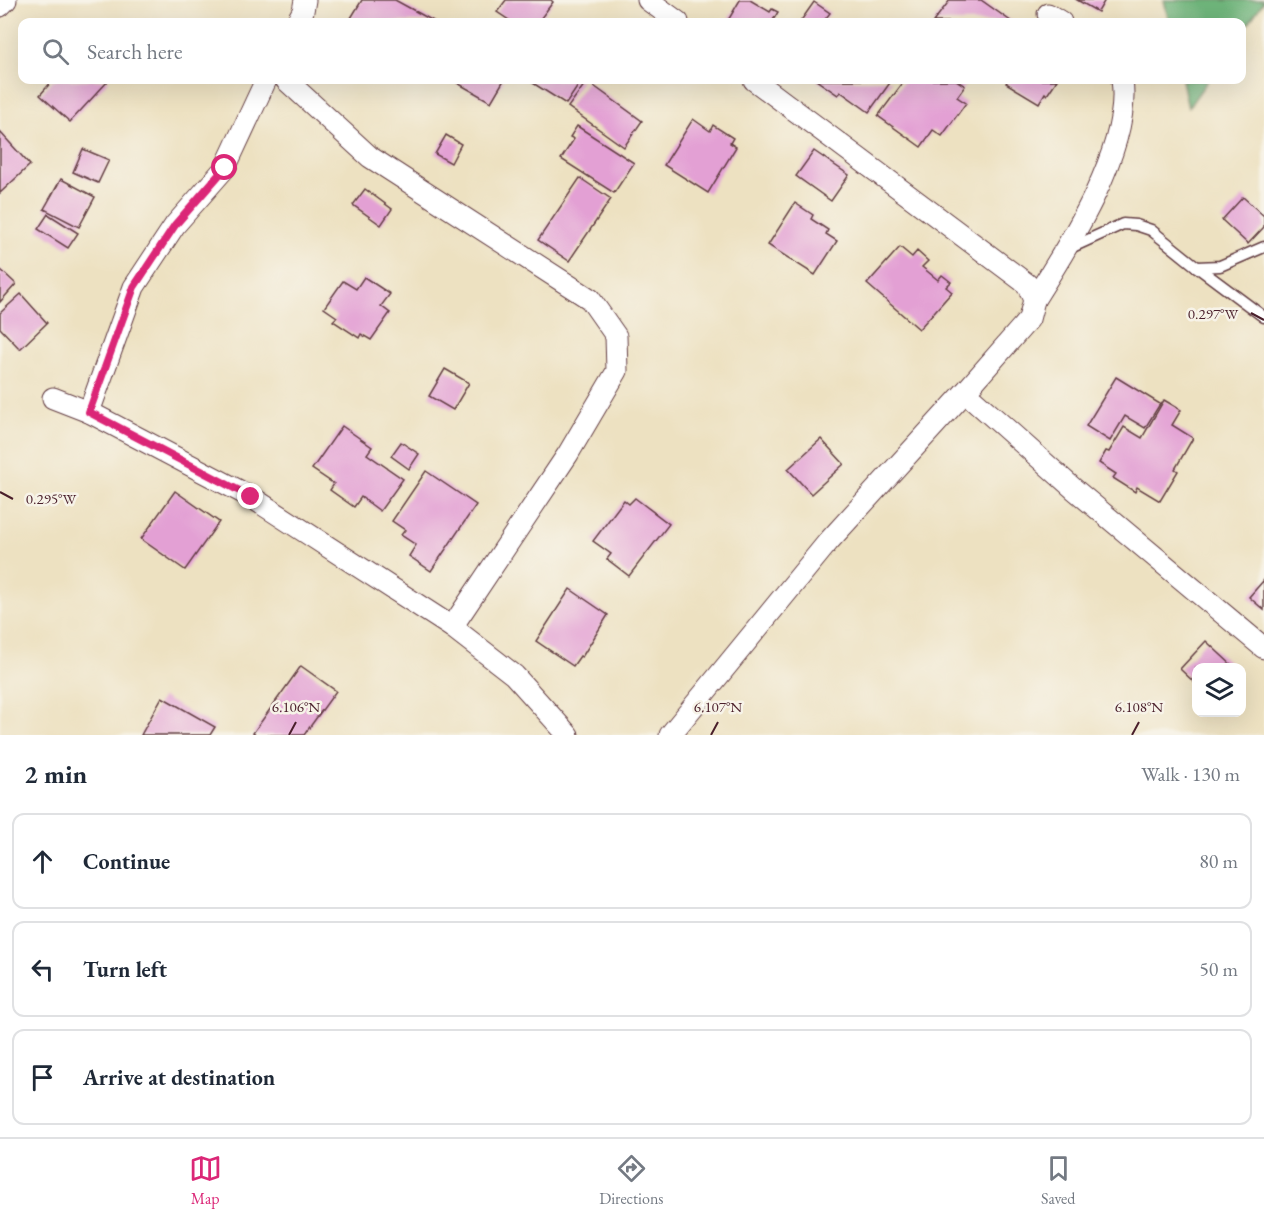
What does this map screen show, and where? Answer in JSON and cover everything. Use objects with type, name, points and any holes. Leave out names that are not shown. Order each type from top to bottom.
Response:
[{"type":"street","points":[[0,6],[6,0]]},
{"type":"street","points":[[299,18],[305,0]]},
{"type":"street","points":[[648,0],[673,18]]},
{"type":"street","points":[[89,412],[134,287],[175,225],[225,168],[264,84]]},
{"type":"street","points":[[290,84],[370,157],[590,298],[616,336],[617,371],[568,454],[452,627]]},
{"type":"street","points":[[759,84],[1027,284],[1034,300]]},
{"type":"street","points":[[670,735],[828,542],[1029,319],[1034,300],[1065,251],[1110,164],[1120,124],[1123,84]]},
{"type":"street","points":[[965,392],[1074,489],[1264,648]]},
{"type":"street","points":[[53,398],[89,412],[251,497],[452,627],[514,675],[568,735]]},
{"type":"lane","points":[[1065,251],[1123,224],[1136,225],[1151,230],[1264,316]]},
{"type":"lane","points":[[1197,267],[1220,266],[1264,247]]},
{"type":"green space","points":[[1164,0],[1264,0],[1246,27],[1246,18],[1168,18]]},
{"type":"green space","points":[[1183,84],[1205,84],[1188,108]]},
{"type":"building","points":[[362,0],[395,0],[428,18],[351,18]]},
{"type":"building","points":[[506,0],[551,0],[553,2],[541,18],[506,18],[497,12]]},
{"type":"building","points":[[740,0],[750,0],[770,12],[772,9],[778,12],[774,18],[729,18]]},
{"type":"building","points":[[950,0],[981,0],[1006,18],[936,18]]},
{"type":"building","points":[[1077,0],[1105,0],[1098,12]]},
{"type":"building","points":[[814,2],[830,13],[826,18],[803,18]]},
{"type":"building","points":[[50,84],[105,84],[70,122],[40,95]]},
{"type":"building","points":[[459,84],[502,84],[491,102]]},
{"type":"building","points":[[534,84],[579,84],[566,104]]},
{"type":"building","points":[[585,84],[591,84],[642,121],[624,147],[568,107]]},
{"type":"building","points":[[822,84],[889,84],[869,112],[841,92],[838,95]]},
{"type":"building","points":[[902,84],[962,84],[965,86],[957,97],[966,103],[942,136],[933,130],[921,147],[878,116]]},
{"type":"building","points":[[1008,84],[1054,84],[1039,103]]},
{"type":"building","points":[[693,119],[710,131],[713,125],[733,138],[730,143],[736,147],[708,193],[664,165]]},
{"type":"building","points":[[577,126],[634,163],[614,193],[561,159],[574,139],[570,137]]},
{"type":"building","points":[[0,132],[30,165],[0,193]]},
{"type":"building","points":[[446,135],[461,144],[451,163],[435,154]]},
{"type":"building","points":[[83,149],[109,160],[98,183],[73,172]]},
{"type":"building","points":[[814,151],[849,175],[831,201],[796,176]]},
{"type":"building","points":[[580,178],[611,199],[569,261],[538,240]]},
{"type":"building","points":[[61,179],[95,197],[79,227],[44,209]]},
{"type":"building","points":[[365,189],[392,209],[381,225],[353,205]]},
{"type":"building","points":[[1243,197],[1264,216],[1264,227],[1248,244],[1222,220]]},
{"type":"building","points":[[795,203],[813,215],[811,219],[828,230],[826,234],[837,241],[815,275],[768,245]]},
{"type":"building","points":[[48,214],[78,233],[68,248],[38,229]]},
{"type":"building","points":[[900,247],[912,257],[917,251],[928,261],[922,267],[938,280],[942,275],[951,282],[946,287],[952,292],[919,329],[867,284]]},
{"type":"building","points":[[0,269],[16,284],[0,302]]},
{"type":"building","points":[[364,277],[390,294],[381,306],[390,313],[371,340],[361,334],[359,338],[333,321],[337,317],[324,308],[343,281],[356,289]]},
{"type":"building","points":[[21,294],[47,323],[20,349],[0,328],[0,313]]},
{"type":"building","points":[[445,369],[469,383],[453,410],[429,396]]},
{"type":"building","points":[[1116,377],[1160,404],[1145,428],[1125,416],[1110,441],[1086,426]]},
{"type":"building","points":[[1164,400],[1181,410],[1172,425],[1193,438],[1175,469],[1178,471],[1160,501],[1137,487],[1135,492],[1113,478],[1116,474],[1099,463],[1106,451],[1109,452],[1124,427],[1142,438]]},
{"type":"building","points":[[342,426],[372,447],[367,454],[403,479],[380,511],[361,497],[354,507],[330,490],[334,484],[312,469]]},
{"type":"building","points":[[821,439],[844,464],[811,494],[788,469]]},
{"type":"building","points":[[401,442],[419,454],[409,469],[391,456]]},
{"type":"building","points":[[426,471],[476,505],[431,571],[409,556],[416,545],[401,535],[405,530],[392,521]]},
{"type":"building","points":[[175,491],[219,522],[185,570],[141,539]]},
{"type":"building","points":[[635,498],[669,524],[629,576],[607,559],[611,554],[593,541],[624,500],[629,504]]},
{"type":"building","points":[[1264,580],[1264,610],[1249,597]]},
{"type":"building","points":[[570,589],[608,615],[582,657],[580,656],[573,666],[536,641]]},
{"type":"building","points":[[1206,641],[1230,663],[1192,663],[1192,680],[1180,669]]},
{"type":"building","points":[[301,666],[336,691],[304,735],[256,735],[253,733]]},
{"type":"building","points":[[162,697],[215,727],[210,735],[141,735]]},
{"type":"route","points":[[225,168],[175,225],[134,287],[89,412],[251,497]]}]
